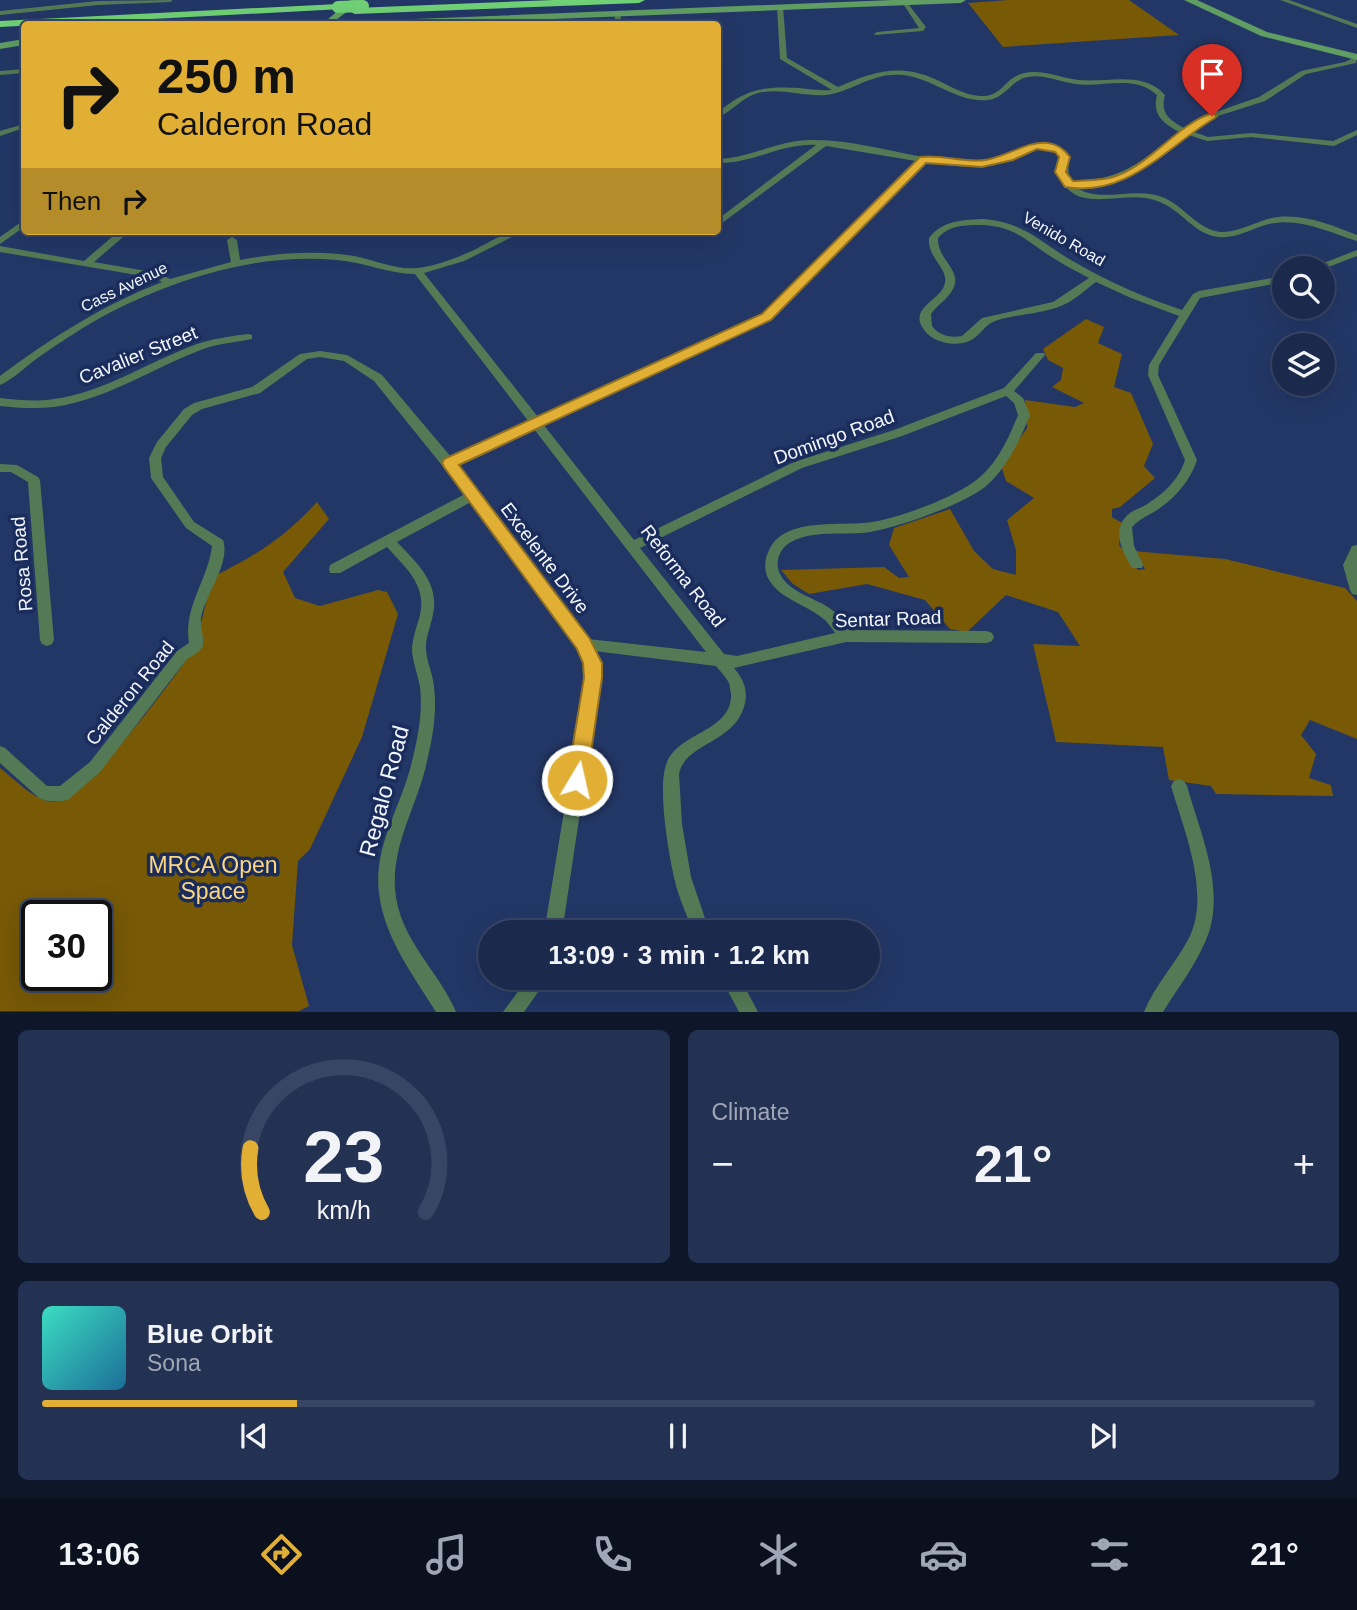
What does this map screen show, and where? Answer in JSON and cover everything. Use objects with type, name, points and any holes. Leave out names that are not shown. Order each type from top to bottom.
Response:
[{"type":"highway","points":[[129,21],[359,6],[509,0]]},
{"type":"highway","points":[[359,6],[639,0]]},
{"type":"highway","points":[[67,21],[334,9]]},
{"type":"highway","points":[[0,24],[21,23]]},
{"type":"highway","points":[[0,29],[21,28]]},
{"type":"street","points":[[0,13],[170,0]]},
{"type":"street","points":[[538,21],[961,0]]},
{"type":"street","points":[[1189,0],[1264,34],[1357,57]]},
{"type":"street","points":[[1283,0],[1357,26]]},
{"type":"street","points":[[877,34],[921,30],[923,27],[905,2]]},
{"type":"street","points":[[332,21],[359,6]]},
{"type":"street","points":[[779,8],[783,59],[836,89]]},
{"type":"street","points":[[0,46],[21,42]]},
{"type":"street","points":[[1069,184],[1101,183],[1120,179],[1136,170],[1184,132],[1212,116],[1263,99],[1303,72],[1349,64],[1357,57]]},
{"type":"street","points":[[0,73],[21,71]]},
{"type":"street","points":[[721,113],[750,92],[769,89],[832,92],[870,75],[892,72],[928,78],[954,93],[978,99],[997,97],[1018,78],[1030,74],[1077,83],[1129,81],[1158,92],[1162,98],[1158,106],[1160,113],[1184,132],[1207,139],[1264,136],[1334,144],[1357,132]]},
{"type":"street","points":[[0,134],[21,127]]},
{"type":"street","points":[[721,161],[740,159],[793,143],[824,143],[923,159],[982,163],[1009,158],[1036,145],[1048,146],[1059,150],[1065,157],[1061,172],[1069,184],[1075,191],[1091,197],[1123,194],[1155,197],[1174,205],[1201,227],[1217,234],[1228,234],[1270,220],[1288,220],[1307,222],[1357,238]]},
{"type":"street","points":[[721,221],[824,143]]},
{"type":"street","points":[[449,463],[766,317],[923,159]]},
{"type":"street","name":"Venido Road","points":[[1096,277],[1055,304],[981,322],[969,337],[950,340],[927,329],[925,321],[930,305],[944,295],[950,282],[947,266],[932,245],[941,230],[954,223],[988,222],[1008,225],[1057,257],[1141,300],[1184,314]]},
{"type":"street","points":[[0,241],[21,225]]},
{"type":"street","points":[[87,263],[120,235]]},
{"type":"street","name":"Cass Avenue","points":[[0,381],[98,316],[167,281],[236,262],[289,257],[339,257],[399,271],[418,271],[459,258],[510,235]]},
{"type":"street","points":[[232,240],[236,262]]},
{"type":"street","points":[[0,249],[158,276],[167,281]]},
{"type":"street","points":[[1335,261],[1357,253]]},
{"type":"street","name":"Reforma Road","points":[[418,271],[737,682],[741,698],[729,723],[678,757],[670,778],[685,888],[697,920]]},
{"type":"street","points":[[1137,564],[1127,547],[1124,534],[1126,525],[1133,517],[1155,506],[1190,469],[1191,460],[1152,370],[1196,296],[1272,281]]},
{"type":"street","name":"Cavalier Street","points":[[0,402],[37,406],[65,402],[114,388],[201,346],[248,337]]},
{"type":"street","name":"Calderon Road","points":[[0,753],[44,793],[63,794],[95,767],[182,655],[196,645],[193,626],[197,606],[219,544],[183,518],[157,478],[155,468],[161,445],[188,412],[198,406],[256,390],[304,356],[334,355],[360,365],[378,378],[449,463]]},
{"type":"street","points":[[846,636],[825,612],[782,587],[773,575],[771,560],[777,546],[785,539],[800,533],[874,526],[965,493],[983,482],[1016,436],[1024,415],[1019,401],[1008,391],[1040,355]]},
{"type":"street","name":"Domingo Road","points":[[633,546],[798,465],[898,433],[1008,391]]},
{"type":"street","name":"Excelente Drive","points":[[449,463],[584,645],[592,663],[593,678],[555,920]]},
{"type":"street","name":"Rosa Road","points":[[0,468],[13,468],[34,481],[47,640]]},
{"type":"street","points":[[335,569],[471,496]]},
{"type":"street","name":"Regalo Road","points":[[389,541],[422,579],[429,593],[428,609],[419,639],[419,654],[429,705],[420,763],[392,834],[386,867],[387,895],[401,937],[447,1012]]},
{"type":"street","points":[[1357,550],[1349,565],[1357,590]]},
{"type":"street","name":"Sentar Road","points":[[584,645],[737,662],[846,636],[987,637]]},
{"type":"street","points":[[1153,1012],[1200,934],[1206,914],[1206,889],[1179,786]]},
{"type":"street","points":[[512,1012],[529,990]]},
{"type":"street","points":[[737,990],[750,1012]]},
{"type":"green space","points":[[1008,0],[1129,0],[1179,35],[1003,47],[968,3]]},
{"type":"green space","points":[[1086,319],[1104,327],[1098,343],[1122,354],[1114,387],[1131,393],[1153,444],[1144,466],[1155,478],[1120,507],[1112,509],[1112,517],[1122,523],[1119,545],[1138,570],[1145,569],[1133,551],[1225,559],[1345,588],[1357,601],[1357,739],[1310,720],[1301,735],[1316,754],[1309,778],[1331,785],[1333,796],[1216,794],[1211,786],[1169,780],[1163,747],[1056,742],[1033,644],[1080,646],[1058,612],[1006,595],[967,632],[950,629],[925,600],[867,584],[809,594],[793,584],[781,570],[884,567],[899,578],[909,577],[889,545],[894,528],[950,509],[974,551],[993,569],[1016,575],[1016,550],[1007,520],[1034,498],[1006,481],[1001,465],[1027,428],[1025,400],[1075,407],[1084,403],[1052,387],[1061,380],[1063,368],[1048,360],[1043,349]]},
{"type":"green space","name":"MRCA Open Space","points":[[317,502],[329,519],[283,572],[295,598],[320,606],[378,590],[387,592],[398,614],[362,737],[310,849],[298,861],[292,945],[309,1006],[299,1011],[0,1011],[0,768],[42,799],[58,802],[70,796],[126,738],[188,657],[197,638],[214,576],[270,544]]},
{"type":"route","points":[[577,780],[593,678],[592,663],[584,645],[449,463],[766,317],[922,163],[923,159],[962,163],[995,162],[1018,155],[1036,145],[1048,146],[1059,150],[1065,157],[1061,172],[1069,184],[1101,183],[1120,179],[1136,170],[1184,132],[1212,116]]}]
